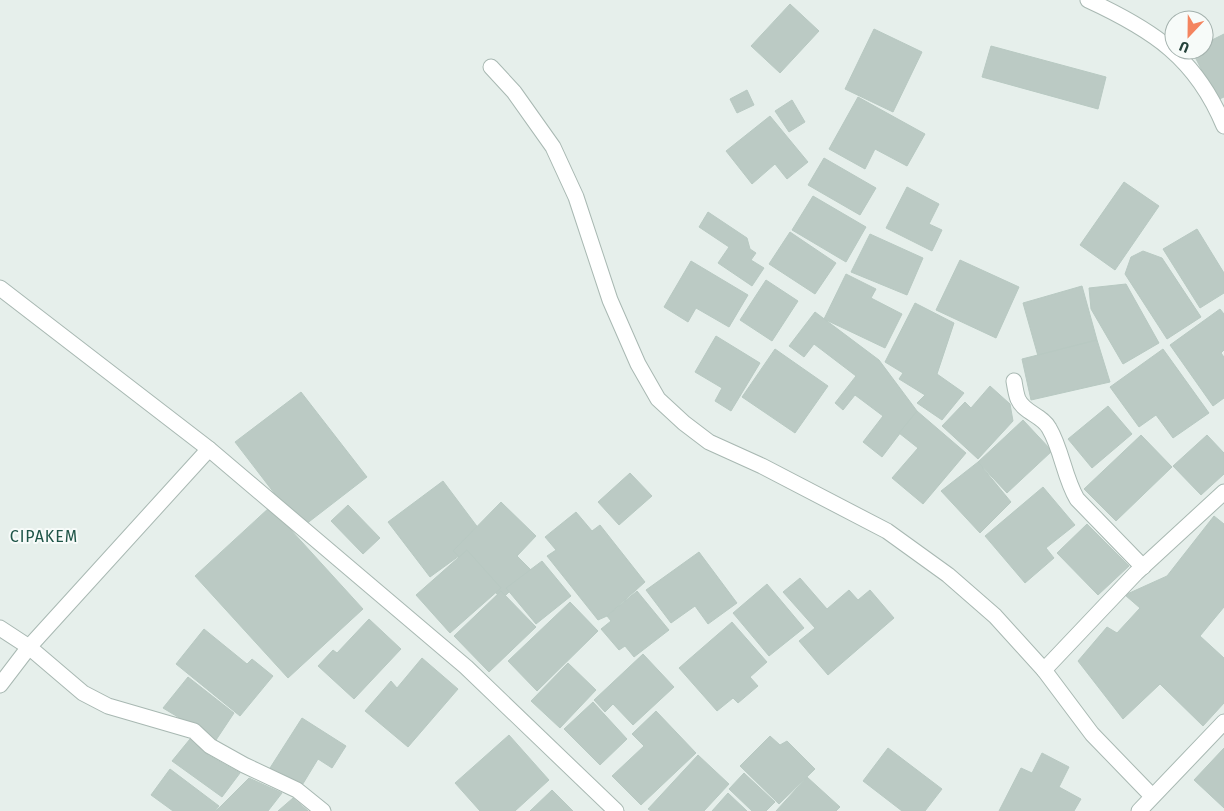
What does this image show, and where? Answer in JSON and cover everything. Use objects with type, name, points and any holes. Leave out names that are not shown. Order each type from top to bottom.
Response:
[{"type":"street","points":[[1088,0],[1124,16],[1161,40],[1181,58],[1197,77],[1216,106],[1224,126]]},
{"type":"street","points":[[491,67],[514,92],[553,147],[576,198],[610,300],[638,364],[658,399],[684,423],[709,442],[770,470],[887,532],[948,575],[995,616],[1044,670],[1144,805],[1224,722]]},
{"type":"street","points":[[0,288],[209,449],[466,667],[616,811]]},
{"type":"street","points":[[1014,381],[1018,399],[1024,407],[1049,427],[1077,499],[1143,567]]},
{"type":"street","points":[[0,684],[29,648],[209,449]]},
{"type":"street","points":[[1044,670],[1143,567],[1224,492]]},
{"type":"street","points":[[0,628],[29,648],[83,694],[108,706],[194,732],[210,746],[244,765],[297,790],[323,811]]},
{"type":"building","points":[[790,4],[819,31],[780,73],[751,46]]},
{"type":"building","points":[[874,29],[922,52],[893,112],[845,89]]},
{"type":"building","points":[[1224,34],[1224,97],[1217,100],[1197,60],[1214,60],[1214,39]]},
{"type":"building","points":[[991,46],[1106,77],[1098,109],[982,77]]},
{"type":"building","points":[[747,90],[754,105],[737,113],[730,99]]},
{"type":"building","points":[[858,97],[925,134],[907,166],[875,149],[865,169],[829,149]]},
{"type":"building","points":[[792,100],[805,122],[789,132],[775,111]]},
{"type":"building","points":[[770,116],[808,162],[787,179],[775,164],[752,184],[726,151]]},
{"type":"building","points":[[824,158],[876,188],[860,215],[808,185]]},
{"type":"building","points":[[1124,182],[1159,206],[1115,270],[1080,245]]},
{"type":"building","points":[[907,187],[939,204],[929,224],[942,230],[932,251],[886,228]]},
{"type":"building","points":[[813,196],[866,227],[846,262],[792,230]]},
{"type":"building","points":[[708,212],[747,238],[750,249],[756,253],[751,260],[764,268],[752,286],[718,263],[729,247],[699,227]]},
{"type":"building","points":[[1197,229],[1224,273],[1224,293],[1200,308],[1163,249]]},
{"type":"building","points":[[790,232],[836,263],[815,294],[769,264]]},
{"type":"building","points":[[870,234],[923,258],[907,295],[851,272]]},
{"type":"building","points":[[1143,251],[1162,258],[1201,317],[1167,339],[1125,274],[1131,257]]},
{"type":"building","points":[[960,260],[1019,287],[996,338],[936,310]]},
{"type":"building","points":[[691,261],[748,295],[729,327],[696,308],[688,322],[664,307]]},
{"type":"building","points":[[846,274],[876,289],[871,298],[902,314],[885,348],[824,319]]},
{"type":"building","points":[[766,280],[798,301],[772,341],[740,320]]},
{"type":"building","points":[[1126,284],[1159,343],[1123,364],[1091,309],[1089,288]]},
{"type":"building","points":[[1082,286],[1097,340],[1038,356],[1023,303]]},
{"type":"building","points":[[915,303],[954,323],[937,374],[964,393],[942,420],[917,403],[925,395],[899,379],[903,373],[885,362]]},
{"type":"building","points":[[1220,309],[1224,314],[1224,350],[1221,353],[1224,357],[1224,398],[1213,406],[1170,345]]},
{"type":"building","points":[[815,312],[879,360],[917,411],[882,457],[863,442],[883,416],[855,395],[843,410],[835,403],[856,376],[814,344],[804,357],[789,346]]},
{"type":"building","points":[[716,336],[760,363],[731,411],[715,401],[722,388],[695,372]]},
{"type":"building","points":[[1097,340],[1110,382],[1031,400],[1022,359]]},
{"type":"building","points":[[775,349],[828,386],[795,433],[742,397]]},
{"type":"building","points":[[1163,349],[1209,413],[1173,438],[1156,415],[1139,427],[1110,387]]},
{"type":"building","points":[[990,386],[1010,404],[1013,421],[978,459],[942,426],[965,402],[971,408]]},
{"type":"building","points":[[301,392],[367,477],[301,528],[235,442]]},
{"type":"building","points":[[1108,406],[1132,434],[1092,468],[1068,439]]},
{"type":"building","points":[[917,411],[966,453],[923,504],[892,478],[918,448],[899,433]]},
{"type":"building","points":[[1023,420],[1052,451],[1007,493],[978,462]]},
{"type":"building","points":[[1141,435],[1172,467],[1116,521],[1084,489]]},
{"type":"building","points":[[1207,435],[1224,453],[1224,474],[1201,495],[1173,466]]},
{"type":"building","points":[[978,462],[1011,502],[980,533],[941,491]]},
{"type":"building","points":[[630,473],[652,496],[619,525],[598,502]]},
{"type":"building","points":[[443,481],[485,537],[430,577],[388,522]]},
{"type":"building","points":[[1043,487],[1075,525],[1046,548],[1054,558],[1025,583],[985,536]]},
{"type":"building","points":[[501,502],[536,536],[517,556],[531,570],[502,599],[453,551]]},
{"type":"building","points":[[348,505],[380,538],[363,554],[331,521]]},
{"type":"building","points":[[270,507],[363,609],[288,678],[195,576]]},
{"type":"building","points":[[576,512],[592,531],[600,525],[645,582],[607,616],[598,620],[547,556],[556,550],[545,537]]},
{"type":"building","points":[[1214,516],[1224,524],[1224,607],[1200,636],[1224,658],[1224,703],[1203,726],[1160,684],[1123,719],[1078,661],[1107,627],[1117,633],[1140,608],[1125,595],[1167,576]]},
{"type":"building","points":[[1087,524],[1129,566],[1098,595],[1057,553]]},
{"type":"building","points":[[467,550],[501,588],[450,633],[416,595]]},
{"type":"building","points":[[699,552],[737,603],[708,624],[695,606],[671,623],[646,590]]},
{"type":"building","points":[[542,561],[571,596],[536,624],[506,588]]},
{"type":"building","points":[[800,578],[827,609],[849,590],[858,600],[870,590],[894,618],[828,675],[799,641],[815,628],[783,592]]},
{"type":"building","points":[[767,584],[804,628],[769,656],[733,613]]},
{"type":"building","points":[[501,591],[536,627],[489,672],[454,636]]},
{"type":"building","points":[[637,591],[669,630],[634,657],[625,646],[619,650],[601,629],[611,621],[607,616]]},
{"type":"building","points":[[570,602],[598,631],[537,691],[508,661]]},
{"type":"building","points":[[369,619],[401,649],[354,699],[318,666],[333,650],[337,653]]},
{"type":"building","points":[[732,622],[767,662],[750,677],[758,686],[738,703],[733,698],[717,711],[679,668]]},
{"type":"building","points":[[204,629],[247,664],[252,659],[273,676],[240,716],[176,664]]},
{"type":"building","points":[[643,654],[674,687],[633,725],[613,704],[605,712],[594,700]]},
{"type":"building","points":[[422,658],[458,689],[408,747],[365,711],[391,681],[397,688]]},
{"type":"building","points":[[568,663],[596,690],[560,728],[531,701]]},
{"type":"building","points":[[188,677],[234,713],[216,740],[163,708]]},
{"type":"building","points":[[593,702],[627,739],[600,765],[564,729]]},
{"type":"building","points":[[656,711],[696,753],[641,805],[612,776],[644,746],[632,734]]},
{"type":"building","points":[[302,718],[346,746],[332,768],[318,759],[301,787],[270,768]]},
{"type":"building","points":[[509,735],[549,780],[515,811],[480,811],[455,783]]},
{"type":"building","points":[[770,736],[780,745],[787,741],[815,769],[779,804],[740,766]]},
{"type":"building","points":[[190,739],[208,755],[240,773],[222,797],[172,761]]},
{"type":"building","points":[[888,748],[942,789],[925,811],[902,811],[863,781]]},
{"type":"building","points":[[1224,748],[1224,808],[1194,780]]},
{"type":"building","points":[[1042,753],[1069,767],[1059,787],[1081,799],[1074,811],[999,811],[1021,768],[1032,773]]},
{"type":"building","points":[[698,755],[729,784],[704,811],[651,811],[648,809]]},
{"type":"building","points":[[170,769],[219,806],[215,811],[173,811],[151,795]]},
{"type":"building","points":[[744,773],[775,802],[766,811],[752,811],[729,789]]},
{"type":"building","points":[[807,777],[840,807],[836,811],[776,811]]},
{"type":"building","points":[[249,778],[282,793],[268,811],[216,811]]},
{"type":"building","points":[[552,790],[573,811],[530,811]]},
{"type":"building","points":[[728,793],[747,811],[712,811]]},
{"type":"building","points":[[293,798],[308,811],[278,811]]},
{"type":"district","name":"CIPAKEM","points":[[44,536]]}]
